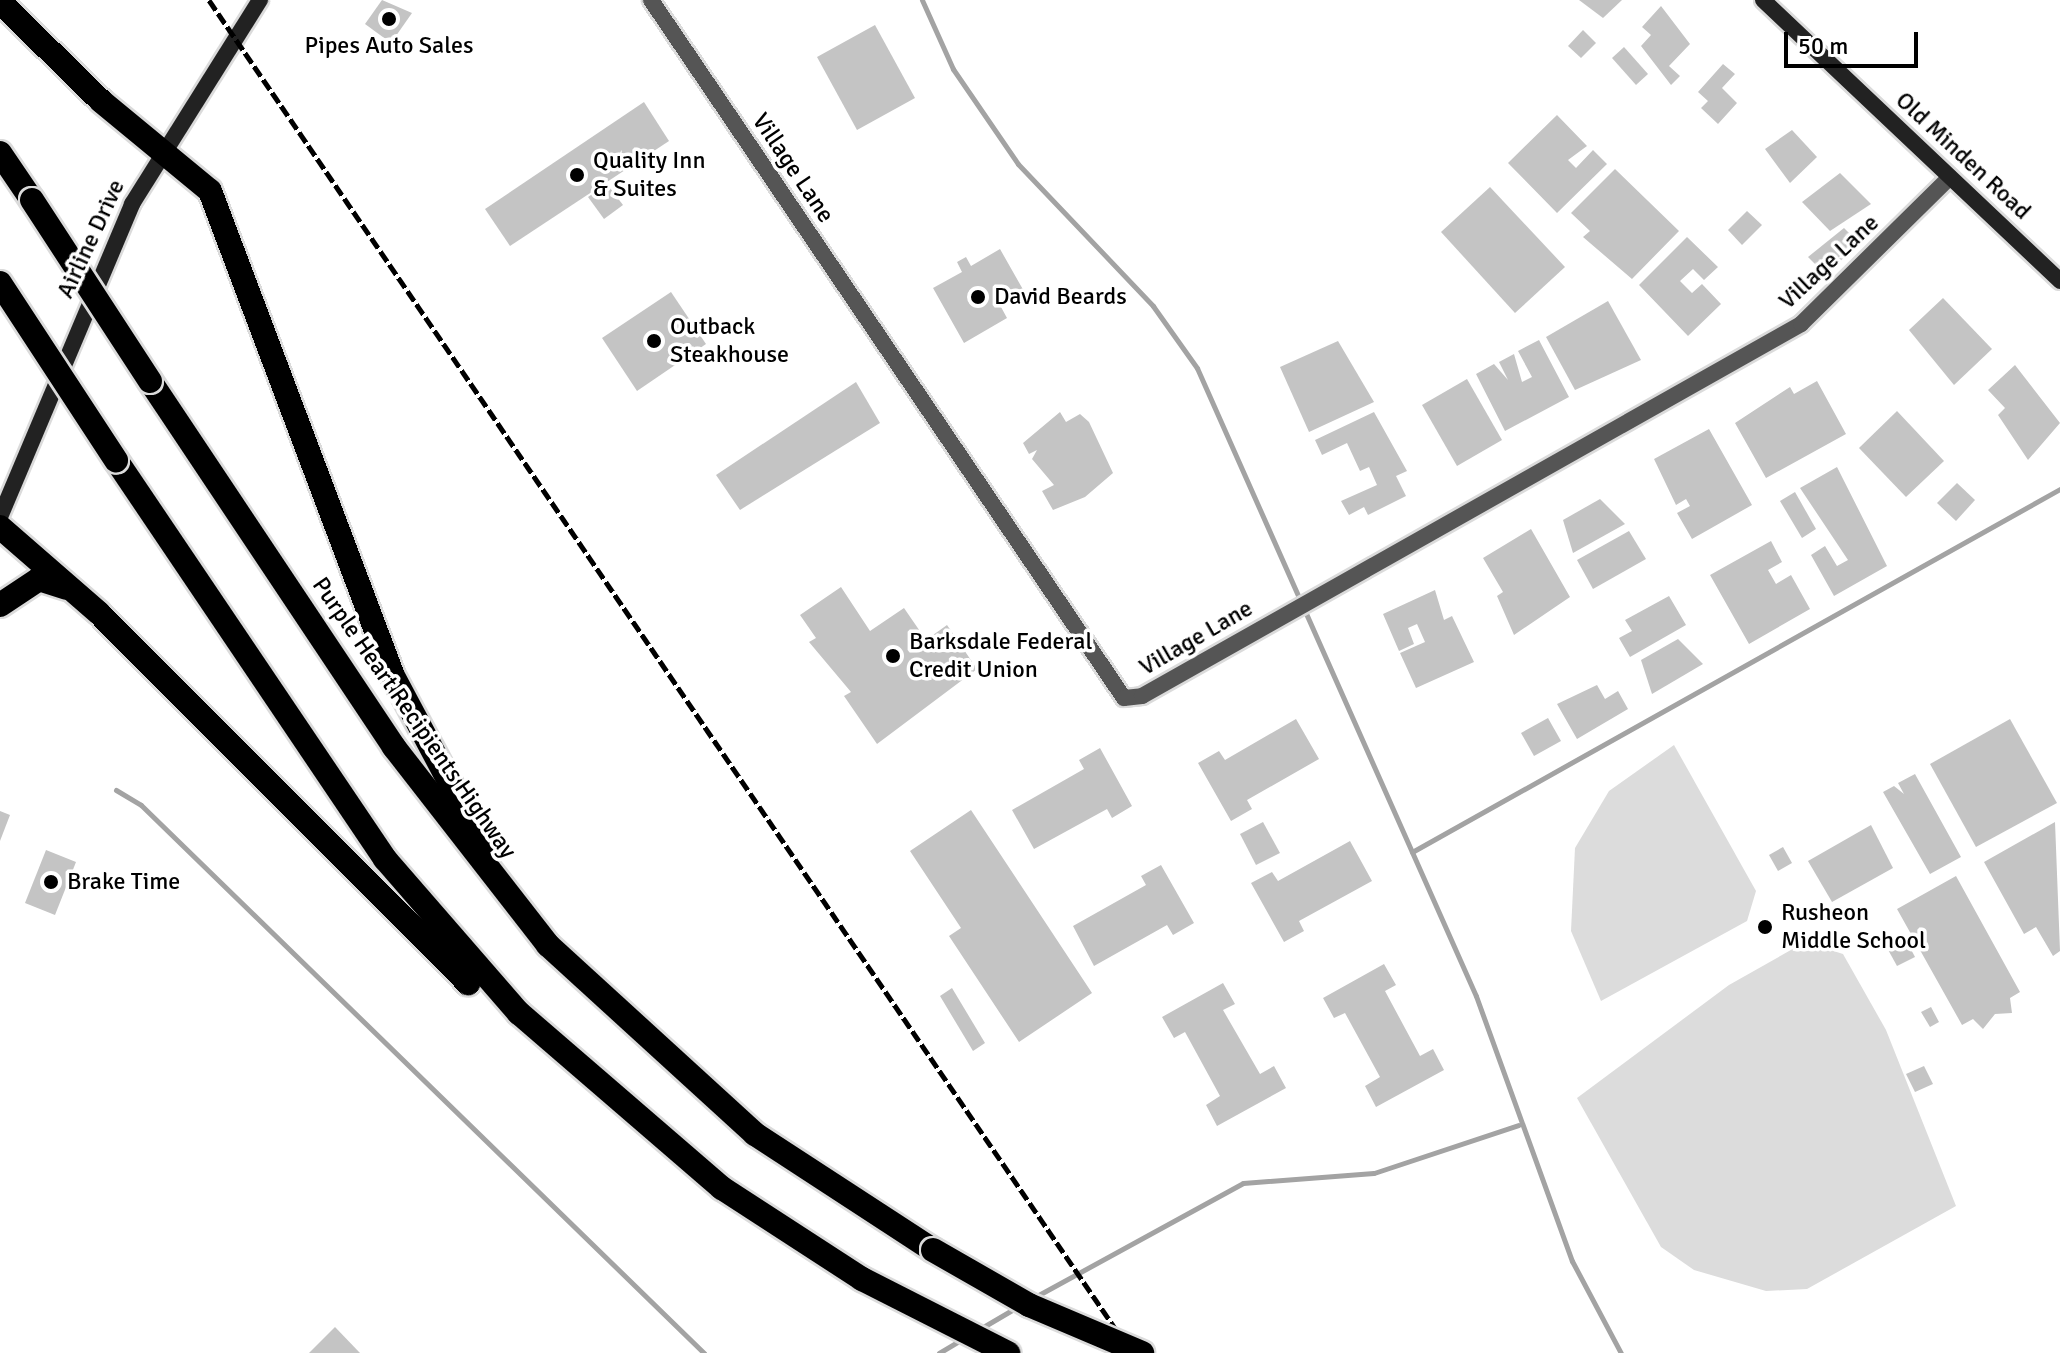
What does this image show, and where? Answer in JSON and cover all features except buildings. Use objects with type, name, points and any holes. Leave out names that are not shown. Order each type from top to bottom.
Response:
[{"type":"highway","points":[[0,2],[101,101],[163,146],[210,191],[383,651],[506,895]]},
{"type":"highway","name":"Purple Heart Recipients Highway","points":[[0,153],[394,747],[506,895],[608,1007],[755,1134],[933,1250],[1029,1305],[1142,1353]]},
{"type":"highway","points":[[0,283],[385,859],[480,973],[588,1080]]},
{"type":"highway","points":[[0,527],[99,613],[469,983],[722,1188],[862,1279],[1008,1353]]},
{"type":"highway","points":[[0,605],[39,579],[62,585],[99,613]]},
{"type":"main road","name":"Airline Drive","points":[[0,517],[100,272],[163,146],[260,0]]},
{"type":"main road","name":"Old Minden Road","points":[[1763,0],[2060,281]]},
{"type":"street","name":"Village Lane","points":[[651,0],[1115,694],[1142,696],[1801,324],[1950,177]]},
{"type":"shaded area","points":[[1674,745],[1756,891],[1747,921],[1601,1001],[1571,931],[1575,848],[1609,791]]},
{"type":"shaded area","points":[[1805,942],[1843,954],[1886,1030],[1956,1206],[1807,1289],[1766,1291],[1694,1270],[1661,1247],[1577,1098],[1729,985]]},
{"type":"waterway","points":[[922,0],[953,69],[1018,164],[1153,306],[1197,368],[1476,996],[1572,1261],[1621,1353]]},
{"type":"waterway","points":[[1412,852],[2060,489]]},
{"type":"waterway","points":[[116,790],[141,805],[704,1353]]},
{"type":"waterway","points":[[1033,1298],[1243,1183],[1374,1173],[1518,1125]]},
{"type":"waterway","points":[[978,1330],[1017,1307]]},
{"type":"waterway","points":[[939,1353],[962,1339]]},
{"type":"railway","points":[[209,0],[1132,1353]]},
{"type":"place","name":"Pipes Auto Sales","points":[[389,19]]},
{"type":"place","name":"Quality Inn & Suites","points":[[577,175]]},
{"type":"place","name":"David Beards","points":[[978,297]]},
{"type":"place","name":"Outback Steakhouse","points":[[654,341]]},
{"type":"place","name":"Barksdale Federal Credit Union","points":[[893,656]]},
{"type":"place","name":"Brake Time","points":[[51,882]]},
{"type":"place","name":"Rusheon Middle School","points":[[1765,927]]}]
